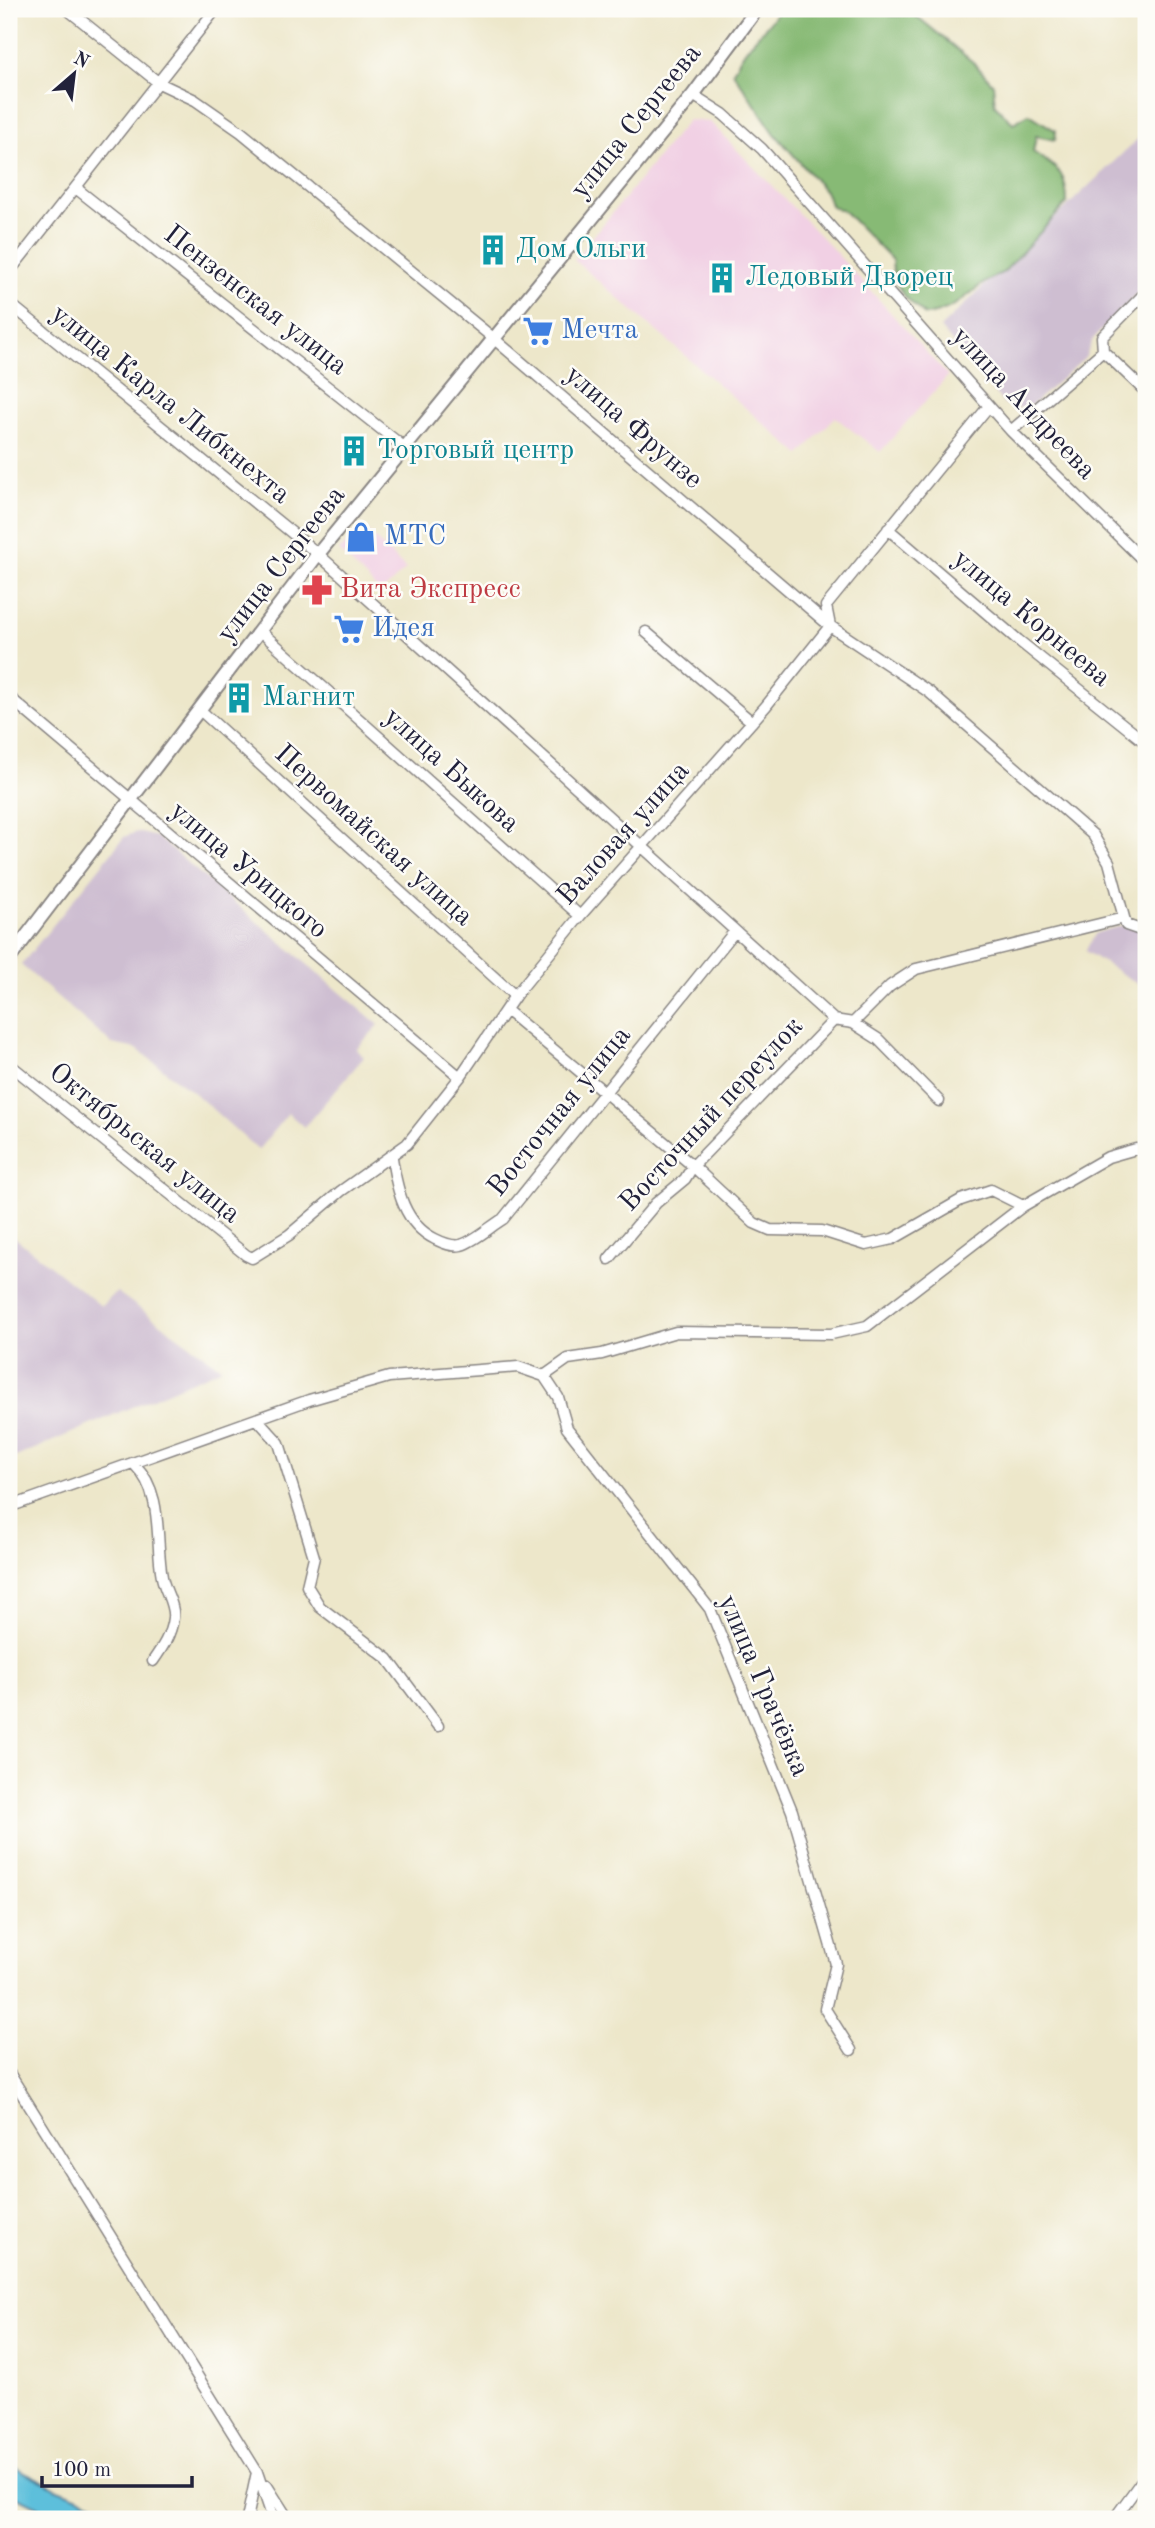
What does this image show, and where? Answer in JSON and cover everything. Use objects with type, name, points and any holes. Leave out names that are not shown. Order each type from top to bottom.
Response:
[{"type":"main road","name":"улица Сергеева","points":[[9,959],[318,554],[492,337],[693,95],[757,9]]},
{"type":"street","name":"улица Фрунзе","points":[[67,9],[159,83],[195,100],[241,132],[492,337],[830,626],[929,692],[1093,835],[1109,862],[1124,918]]},
{"type":"street","points":[[9,272],[77,189],[216,9]]},
{"type":"street","name":"улица Андреева","points":[[693,95],[723,114],[762,149],[988,407],[1146,564]]},
{"type":"street","name":"Пензенская улица","points":[[77,189],[405,448]]},
{"type":"street","points":[[1146,292],[1102,337],[1103,351],[1146,393]]},
{"type":"street","name":"улица Карла Либкнехта","points":[[9,303],[318,554],[834,1020]]},
{"type":"street","points":[[1011,431],[1103,351]]},
{"type":"street","points":[[830,626],[825,606],[988,407]]},
{"type":"street","name":"улица Корнеева","points":[[888,529],[1146,743]]},
{"type":"street","name":"Валовая улица","points":[[252,1258],[408,1144],[460,1077],[515,996],[580,916],[752,722],[830,626]]},
{"type":"street","name":"улица Быкова","points":[[260,631],[580,916]]},
{"type":"street","points":[[646,632],[752,722]]},
{"type":"street","name":"улица Урицкого","points":[[9,698],[460,1077]]},
{"type":"street","name":"Первомайская улица","points":[[200,710],[515,996]]},
{"type":"street","points":[[939,1101],[878,1039],[853,1023],[890,986],[916,969],[1124,918],[1126,925],[1146,932]]},
{"type":"street","name":"Восточная улица","points":[[392,1158],[396,1182],[411,1222],[425,1234],[445,1244],[462,1245],[503,1219],[735,932]]},
{"type":"street","points":[[506,1010],[693,1166],[754,1223],[770,1230],[822,1231],[866,1245],[893,1239],[961,1200],[992,1190],[1023,1206]]},
{"type":"street","name":"Восточный переулок","points":[[609,1259],[656,1203],[685,1180],[693,1166],[834,1020],[853,1023]]},
{"type":"street","name":"Октябрьская улица","points":[[9,1064],[252,1258]]},
{"type":"street","points":[[9,1507],[135,1465],[309,1400],[389,1377],[518,1367],[544,1376],[568,1359],[602,1354],[676,1332],[831,1334],[867,1326],[1023,1206],[1108,1157],[1136,1149],[1146,1152]]},
{"type":"street","name":"улица Грачёвка","points":[[544,1376],[558,1396],[568,1428],[710,1609],[792,1811],[836,1964],[825,2009],[850,2050]]},
{"type":"street","points":[[257,1419],[279,1443],[314,1557],[307,1586],[320,1606],[388,1659],[438,1726]]},
{"type":"street","points":[[135,1465],[148,1478],[159,1532],[162,1577],[174,1615],[168,1639],[153,1661]]},
{"type":"street","points":[[9,2073],[288,2519]]},
{"type":"street","points":[[247,2519],[257,2472]]},
{"type":"street","points":[[257,2472],[273,2519]]},
{"type":"street","points":[[1114,2519],[1146,2475]]},
{"type":"shaded area","points":[[688,120],[710,122],[830,246],[948,376],[880,452],[835,417],[800,455],[574,260]]},
{"type":"shaded area","points":[[1146,131],[1146,284],[1093,339],[1085,358],[1027,409],[1005,405],[940,328]]},
{"type":"shaded area","points":[[363,527],[406,569],[381,593],[339,551]]},
{"type":"shaded area","points":[[137,832],[157,837],[379,1025],[356,1049],[364,1057],[304,1127],[288,1113],[258,1150],[200,1098],[137,1049],[112,1044],[21,965],[124,837]]},
{"type":"shaded area","points":[[1131,923],[1146,927],[1146,989],[1085,951],[1096,933]]},
{"type":"shaded area","points":[[9,1233],[101,1306],[117,1292],[222,1368],[9,1460]]},
{"type":"green space","points":[[779,9],[885,9],[891,16],[911,14],[919,18],[974,63],[993,84],[995,105],[1013,123],[1029,114],[1056,131],[1055,140],[1036,136],[1033,152],[1063,177],[1067,203],[1004,272],[949,308],[925,315],[901,292],[892,260],[844,211],[832,207],[825,191],[775,134],[733,72],[743,53]]},
{"type":"water","points":[[9,2464],[56,2488],[137,2519],[64,2519],[9,2493]]},
{"type":"place","name":"Дом Ольги","points":[[493,250]]},
{"type":"place","name":"Ледовый Дворец","points":[[722,278]]},
{"type":"place","name":"Мечта","points":[[538,331]]},
{"type":"place","name":"Торговый центр","points":[[354,451]]},
{"type":"place","name":"МТС","points":[[361,537]]},
{"type":"place","name":"Вита Экспресс","points":[[317,590]]},
{"type":"place","name":"Идея","points":[[349,629]]},
{"type":"place","name":"Магнит","points":[[239,698]]}]
